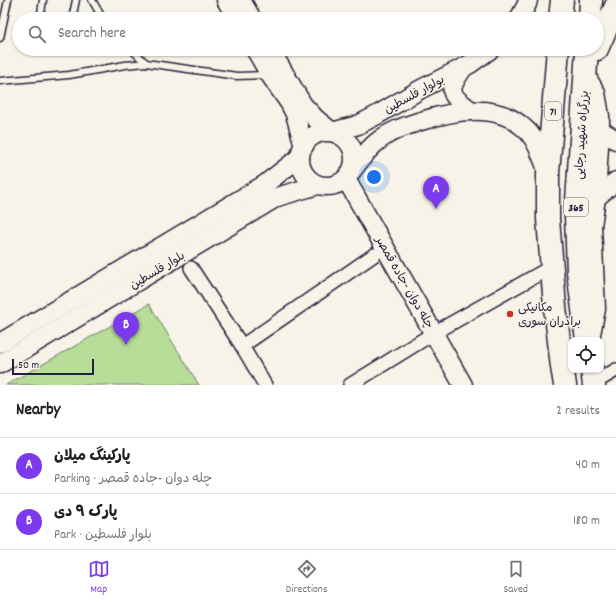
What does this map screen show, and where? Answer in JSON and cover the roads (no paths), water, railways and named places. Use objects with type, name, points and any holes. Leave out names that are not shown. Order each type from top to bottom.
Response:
[{"type":"highway","points":[[561,12],[562,0]]},
{"type":"highway","points":[[590,12],[591,0]]},
{"type":"highway","points":[[604,32],[615,6]]},
{"type":"highway","name":"71","points":[[548,173],[557,56]]},
{"type":"highway","name":"بزرگراه شهید رجایی","points":[[586,56],[576,216],[578,271],[587,337]]},
{"type":"highway","points":[[585,74],[594,56]]},
{"type":"highway","name":"365","points":[[548,173],[548,219],[553,266],[555,307],[562,367],[566,385]]},
{"type":"street","points":[[226,0],[233,12]]},
{"type":"street","points":[[241,0],[248,12]]},
{"type":"street","points":[[523,12],[528,0]]},
{"type":"street","points":[[261,56],[276,72],[316,119],[332,132],[344,137],[352,147],[354,159],[349,175],[336,185],[324,186],[312,183],[304,174],[300,163],[302,151],[295,114],[284,94],[276,72],[272,56]]},
{"type":"street","name":"بولوار فلسطین","points":[[332,132],[364,122],[421,89],[464,67],[480,56]]},
{"type":"street","points":[[464,67],[452,85],[452,91],[458,101],[472,111]]},
{"type":"street","points":[[585,74],[596,93],[600,116],[596,198],[592,226],[596,309],[591,337]]},
{"type":"street","name":"بولوار فلسطین","points":[[349,175],[364,154],[377,142],[401,127],[457,112],[472,111],[498,114],[523,126],[532,136],[538,147],[548,173]]},
{"type":"street","points":[[600,130],[616,140]]},
{"type":"street","points":[[302,151],[313,136],[319,133],[332,132]]},
{"type":"street","name":"بلوار فلسطین","points":[[0,343],[264,185],[302,151]]},
{"type":"street","name":"چله دوان -جاده قمصر","points":[[349,175],[434,333],[464,385]]},
{"type":"street","points":[[596,198],[616,181]]},
{"type":"street","name":"بلوار فلسطین","points":[[0,364],[277,197],[318,185]]},
{"type":"street","points":[[242,346],[374,255]]},
{"type":"street","points":[[350,385],[434,333],[553,266]]},
{"type":"street","points":[[191,268],[242,346],[265,385]]},
{"type":"street","points":[[60,307],[71,321]]},
{"type":"street","points":[[593,379],[616,370]]},
{"type":"lane","points":[[0,38],[8,0]]},
{"type":"lane","points":[[41,12],[43,0]]},
{"type":"lane","points":[[73,12],[76,0]]},
{"type":"lane","points":[[92,0],[99,12]]},
{"type":"lane","points":[[138,56],[146,63]]},
{"type":"lane","points":[[0,81],[62,75],[146,63],[237,76],[276,72]]},
{"type":"place","name":"پارکینگ میلان","points":[[436,209]]},
{"type":"place","name":"مکانیکی برادران سوری","points":[[510,314]]},
{"type":"place","name":"پارک ۹ دی","points":[[126,345]]}]
